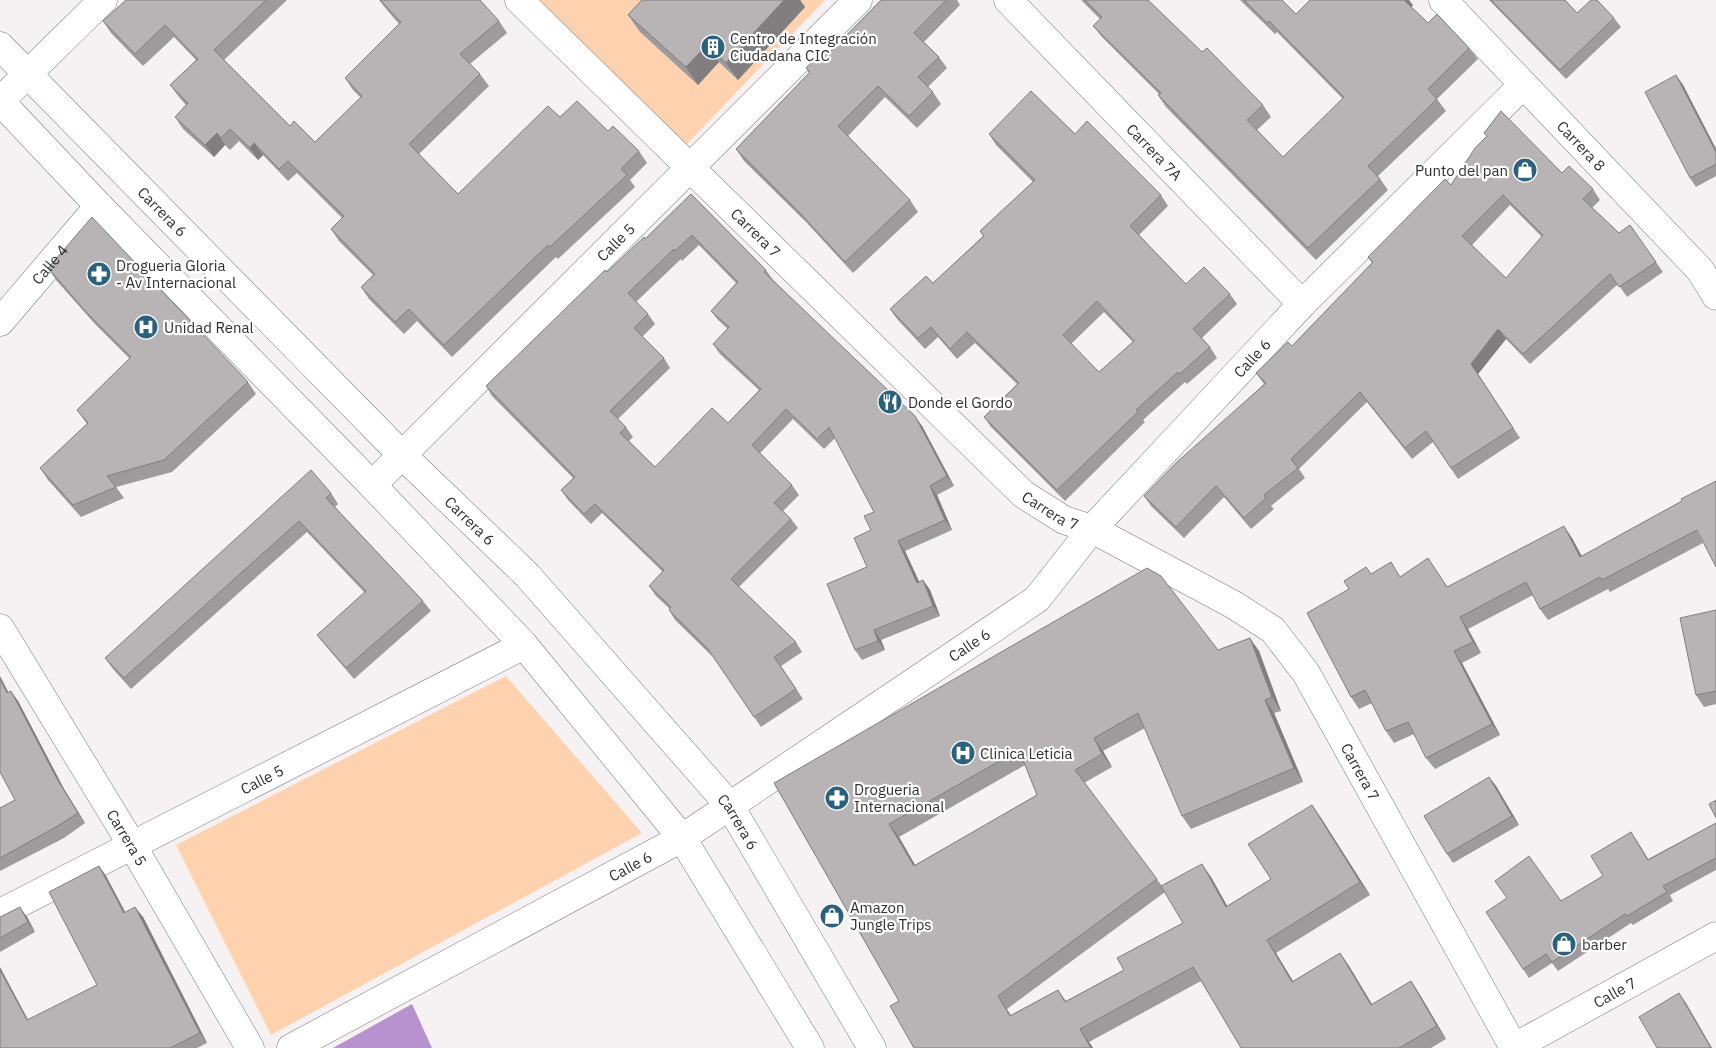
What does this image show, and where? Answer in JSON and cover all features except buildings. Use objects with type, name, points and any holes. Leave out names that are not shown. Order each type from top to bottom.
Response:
[{"type":"street","points":[[103,0],[0,101],[98,206],[372,485],[524,645],[682,838],[810,1048]]},
{"type":"street","name":"Carrera 7","points":[[519,0],[690,170],[1023,494],[1064,520],[1092,529],[1234,605],[1273,630],[1306,673],[1514,1048]]},
{"type":"street","name":"Calle 5","points":[[372,485],[690,170],[858,0]]},
{"type":"street","name":"Carrera 7A","points":[[1008,0],[1302,304]]},
{"type":"street","name":"Carrera 8","points":[[1443,0],[1523,85],[1708,265],[1716,296]]},
{"type":"street","name":"Carrera 6","points":[[0,46],[403,456],[527,575],[730,806],[872,1048]]},
{"type":"street","name":"Calle 6","points":[[291,1048],[682,838],[1037,599],[1092,529],[1302,304],[1523,85]]},
{"type":"street","name":"Calle 4","points":[[0,322],[98,206]]},
{"type":"street","name":"Carrera 5","points":[[0,628],[132,845],[250,1048]]},
{"type":"street","name":"Calle 5","points":[[0,913],[524,645]]},
{"type":"street","name":"Calle 7","points":[[1514,1048],[1716,936]]},
{"type":"shaded area","points":[[540,0],[825,0],[685,146]]},
{"type":"shaded area","points":[[506,676],[642,833],[271,1035],[176,845]]},
{"type":"shaded area","points":[[412,1004],[432,1048],[333,1048]]},
{"type":"place","name":"Centro de Integración Ciudadana CIC","points":[[713,47]]},
{"type":"place","name":"Punto del pan","points":[[1525,170]]},
{"type":"place","name":"Drogueria Gloria - Av Internacional","points":[[99,274]]},
{"type":"place","name":"Unidad Renal","points":[[146,327]]},
{"type":"place","name":"Donde el Gordo","points":[[890,402]]},
{"type":"place","name":"Clinica Leticia","points":[[963,753]]},
{"type":"place","name":"Drogueria Internacional","points":[[837,798]]},
{"type":"place","name":"Amazon Jungle Trips","points":[[832,916]]},
{"type":"place","name":"barber","points":[[1564,944]]}]
